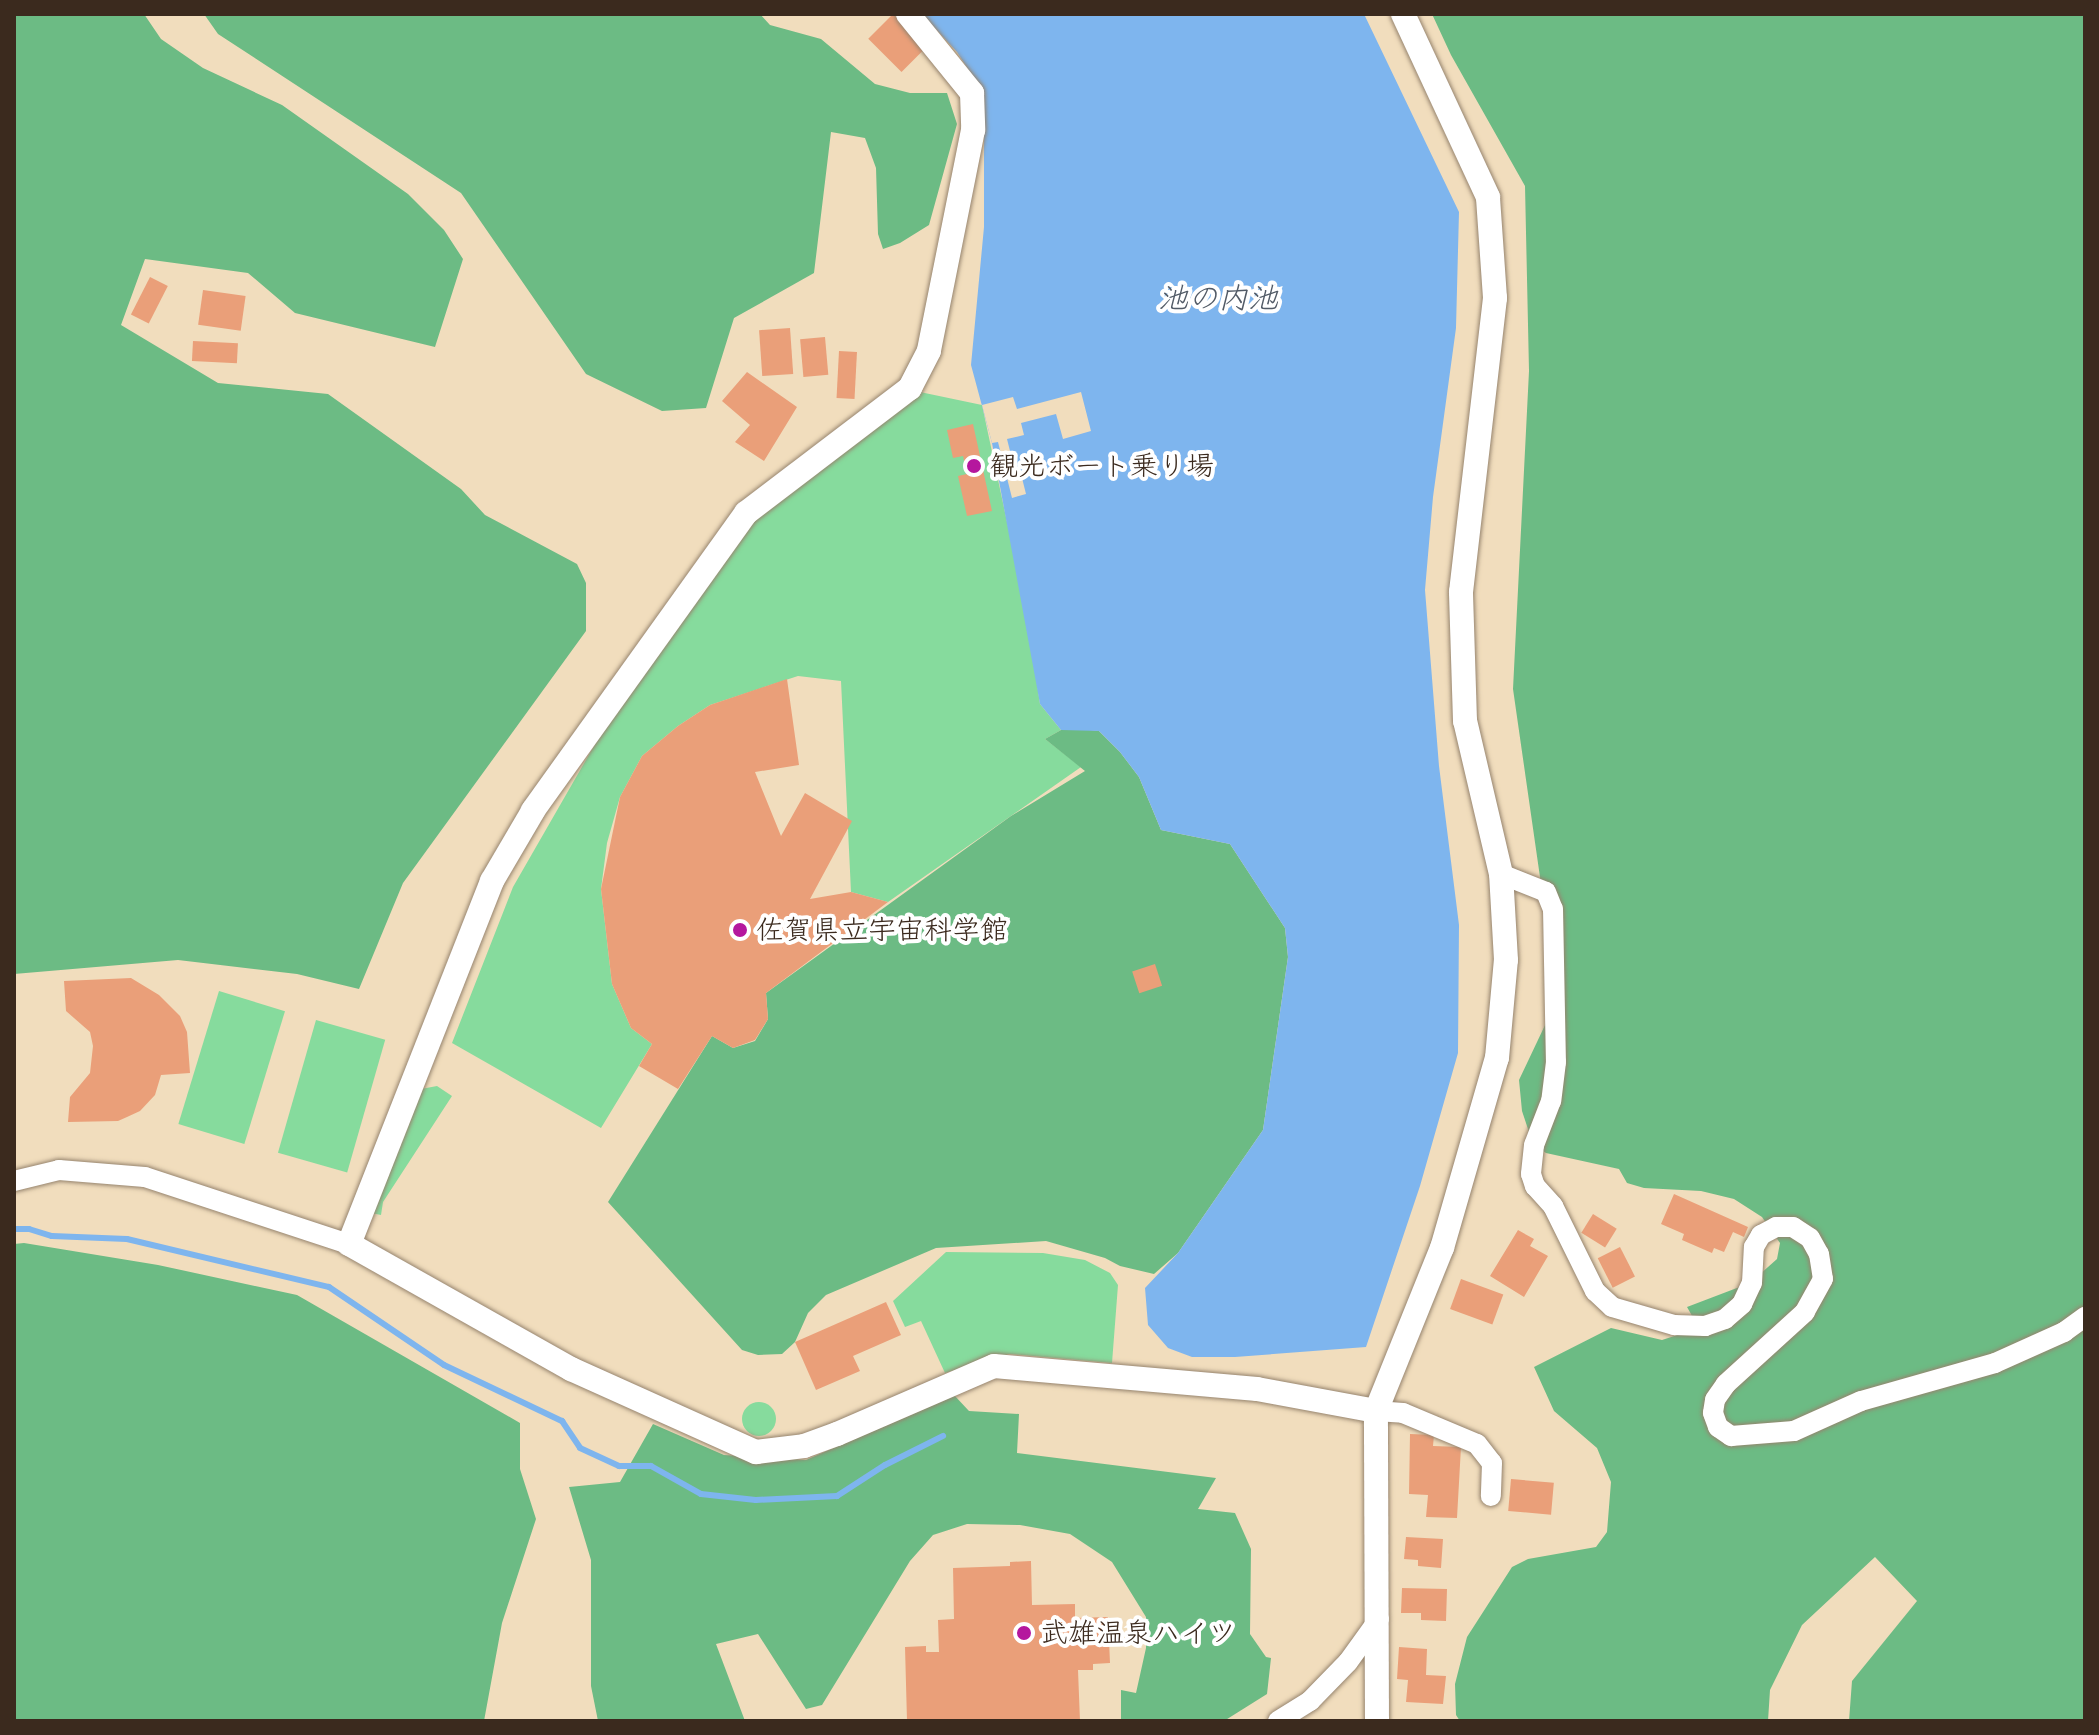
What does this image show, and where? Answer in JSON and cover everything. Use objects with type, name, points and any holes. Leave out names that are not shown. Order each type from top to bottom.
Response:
[{"type":"street","points":[[349,1244],[492,881],[533,811],[746,513],[910,388],[929,351],[973,130],[972,93],[908,14]]},
{"type":"street","points":[[1377,1721],[1376,1411],[1442,1248],[1497,1058],[1506,960],[1501,874],[1465,721],[1461,592],[1495,298],[1488,197],[1403,14]]},
{"type":"street","points":[[1501,874],[1546,892],[1553,909],[1556,1062],[1551,1101],[1534,1145],[1531,1174],[1535,1186],[1553,1206],[1595,1291],[1612,1307],[1674,1325],[1705,1326],[1725,1319],[1742,1304],[1752,1283],[1754,1247],[1761,1235],[1776,1227],[1793,1227],[1810,1238],[1819,1254],[1823,1279],[1805,1312],[1726,1384],[1715,1400],[1713,1413],[1718,1427],[1731,1436],[1759,1437],[1794,1431],[1861,1401],[1995,1363],[2064,1332],[2085,1317]]},
{"type":"street","points":[[14,1181],[59,1170],[145,1177],[349,1244],[571,1369],[756,1452],[804,1446],[994,1366],[1257,1389],[1376,1411],[1403,1413],[1477,1444],[1492,1463],[1491,1496]]},
{"type":"street","points":[[1278,1721],[1310,1701],[1348,1662],[1379,1619]]},
{"type":"green space","points":[[14,14],[144,14],[161,39],[203,68],[282,105],[408,194],[444,230],[463,259],[435,347],[295,313],[248,273],[145,259],[121,325],[218,383],[328,394],[461,489],[485,515],[577,564],[586,583],[586,631],[403,883],[359,989],[297,974],[178,960],[14,974]]},
{"type":"green space","points":[[204,14],[760,14],[770,25],[821,39],[875,84],[910,93],[947,93],[957,124],[929,225],[900,243],[883,249],[878,234],[876,168],[865,138],[831,132],[814,273],[734,318],[706,408],[662,411],[586,374],[461,193],[218,34]]},
{"type":"green space","points":[[1432,14],[2085,14],[2085,1721],[1849,1721],[1852,1681],[1917,1601],[1875,1557],[1802,1625],[1770,1690],[1768,1721],[1460,1721],[1456,1715],[1455,1684],[1467,1637],[1512,1567],[1528,1559],[1596,1547],[1607,1532],[1611,1482],[1597,1448],[1554,1411],[1534,1367],[1611,1328],[1662,1340],[1699,1328],[1687,1307],[1750,1283],[1777,1259],[1780,1243],[1762,1217],[1734,1199],[1701,1191],[1644,1188],[1627,1183],[1619,1169],[1546,1153],[1533,1144],[1522,1111],[1519,1080],[1546,1023],[1543,898],[1513,689],[1529,371],[1525,186],[1451,55]]},
{"type":"green space","points":[[920,392],[982,405],[1027,615],[1040,704],[1061,730],[1045,739],[1081,767],[888,902],[851,892],[841,681],[798,676],[710,705],[678,726],[642,756],[620,797],[607,843],[601,889],[612,984],[631,1028],[652,1044],[601,1128],[452,1043],[513,887],[652,645],[750,518]]},
{"type":"green space","points":[[1061,730],[1099,731],[1120,752],[1139,777],[1161,830],[1230,844],[1285,928],[1288,957],[1263,1130],[1178,1253],[1154,1274],[1046,1241],[936,1248],[826,1295],[808,1313],[795,1342],[782,1354],[758,1355],[742,1350],[608,1202],[712,1036],[733,1048],[755,1041],[768,1019],[766,993],[1011,816],[1085,771],[1045,739]]},
{"type":"green space","points":[[219,991],[285,1011],[244,1144],[178,1124]]},
{"type":"green space","points":[[316,1020],[385,1040],[347,1173],[278,1153]]},
{"type":"green space","points":[[437,1086],[452,1096],[383,1202],[381,1215],[371,1213],[421,1089]]},
{"type":"green space","points":[[24,1243],[158,1265],[297,1295],[520,1423],[520,1469],[536,1519],[502,1623],[484,1721],[14,1721],[14,1244]]},
{"type":"green space","points":[[946,1252],[1043,1253],[1085,1260],[1110,1273],[1118,1285],[1112,1363],[1009,1354],[945,1373],[921,1321],[905,1327],[893,1301]]},
{"type":"green space","points":[[954,1395],[969,1411],[1019,1414],[1017,1453],[1216,1478],[1198,1509],[1235,1513],[1251,1549],[1250,1634],[1266,1657],[1271,1658],[1267,1694],[1224,1721],[1121,1721],[1121,1690],[1136,1693],[1146,1648],[1146,1617],[1112,1562],[1070,1534],[1020,1525],[967,1524],[933,1535],[910,1561],[822,1705],[806,1709],[758,1634],[716,1644],[745,1721],[598,1721],[591,1686],[591,1560],[569,1487],[620,1482],[653,1424],[724,1455],[806,1460]]},
{"type":"green space","points":[[759,1402],[771,1407],[776,1419],[771,1431],[759,1436],[747,1431],[742,1419],[747,1407]]},
{"type":"water","name":"池の内池","points":[[922,14],[1364,14],[1459,212],[1456,328],[1433,497],[1425,590],[1439,766],[1459,925],[1458,1053],[1420,1186],[1366,1347],[1235,1357],[1192,1357],[1168,1348],[1148,1325],[1145,1288],[1178,1253],[1263,1130],[1288,957],[1285,928],[1230,844],[1161,830],[1139,777],[1120,752],[1099,731],[1061,730],[1040,704],[992,443],[971,365],[984,227],[984,109],[970,72],[957,52]]},
{"type":"pier","points":[[1081,392],[1091,431],[1063,439],[1056,414],[1021,423],[1024,435],[1007,439],[1016,475],[1021,474],[1026,494],[1012,498],[998,442],[992,443],[982,405],[1013,397],[1017,409]]},
{"type":"building","points":[[893,14],[926,47],[901,72],[868,39]]},
{"type":"building","points":[[150,277],[168,286],[149,324],[131,314]]},
{"type":"building","points":[[203,290],[246,296],[241,331],[198,325]]},
{"type":"building","points":[[790,328],[793,374],[762,376],[759,330]]},
{"type":"building","points":[[825,337],[828,375],[803,377],[800,339]]},
{"type":"building","points":[[193,341],[238,343],[237,363],[192,361]]},
{"type":"building","points":[[839,351],[857,352],[855,399],[837,398]]},
{"type":"building","points":[[747,372],[797,407],[764,461],[735,442],[750,425],[722,401]]},
{"type":"building","name":"観光ボート乗り場","points":[[973,424],[992,511],[967,516],[958,476],[967,474],[963,456],[953,458],[947,430]]},
{"type":"building","points":[[787,679],[799,765],[755,772],[781,836],[805,793],[852,821],[810,899],[851,892],[888,902],[766,993],[768,1019],[755,1040],[733,1048],[712,1036],[678,1089],[639,1066],[652,1044],[631,1028],[612,984],[601,889],[620,797],[642,756],[678,726],[710,705]]},
{"type":"building","points":[[1155,964],[1162,986],[1139,993],[1132,971]]},
{"type":"building","points":[[131,978],[159,995],[180,1016],[187,1032],[190,1073],[161,1075],[155,1095],[140,1111],[118,1121],[68,1122],[70,1097],[90,1073],[93,1046],[90,1032],[66,1011],[64,981]]},
{"type":"building","points":[[1674,1194],[1748,1227],[1744,1237],[1733,1232],[1724,1252],[1714,1248],[1712,1253],[1682,1240],[1684,1234],[1661,1224]]},
{"type":"building","points":[[1593,1214],[1617,1229],[1605,1247],[1581,1233]]},
{"type":"building","points":[[1518,1230],[1534,1239],[1530,1246],[1548,1256],[1524,1297],[1490,1276]]},
{"type":"building","points":[[1620,1247],[1635,1276],[1613,1288],[1598,1258]]},
{"type":"building","points":[[1461,1279],[1503,1294],[1492,1324],[1450,1309]]},
{"type":"building","points":[[886,1302],[901,1335],[853,1356],[860,1371],[816,1390],[795,1342]]},
{"type":"building","points":[[1410,1434],[1434,1435],[1433,1446],[1461,1447],[1457,1518],[1426,1517],[1428,1495],[1409,1494]]},
{"type":"building","points":[[1511,1479],[1554,1483],[1551,1515],[1508,1511]]},
{"type":"building","points":[[1406,1537],[1443,1539],[1441,1568],[1418,1566],[1418,1560],[1404,1559]]},
{"type":"building","name":"武雄温泉ハイツ","points":[[1031,1561],[1032,1605],[1075,1604],[1075,1618],[1108,1617],[1110,1663],[1093,1664],[1093,1670],[1078,1670],[1080,1721],[907,1721],[905,1647],[926,1646],[926,1652],[939,1652],[938,1620],[954,1619],[953,1568],[1010,1566],[1010,1562]]},
{"type":"building","points":[[1402,1588],[1447,1589],[1446,1621],[1421,1620],[1421,1613],[1401,1613]]},
{"type":"building","points":[[1399,1647],[1427,1649],[1426,1675],[1446,1676],[1443,1704],[1406,1702],[1408,1680],[1397,1679]]},
{"type":"waterway","points":[[14,1229],[29,1229],[52,1236],[127,1239],[329,1287],[444,1365],[562,1421],[580,1448],[619,1466],[651,1466],[701,1494],[756,1500],[837,1496],[885,1465],[943,1436]]},
{"type":"place","name":"観光ボート乗り場","points":[[974,466]]},
{"type":"place","name":"佐賀県立宇宙科学館","points":[[740,930]]},
{"type":"place","name":"武雄温泉ハイツ","points":[[1024,1633]]}]
